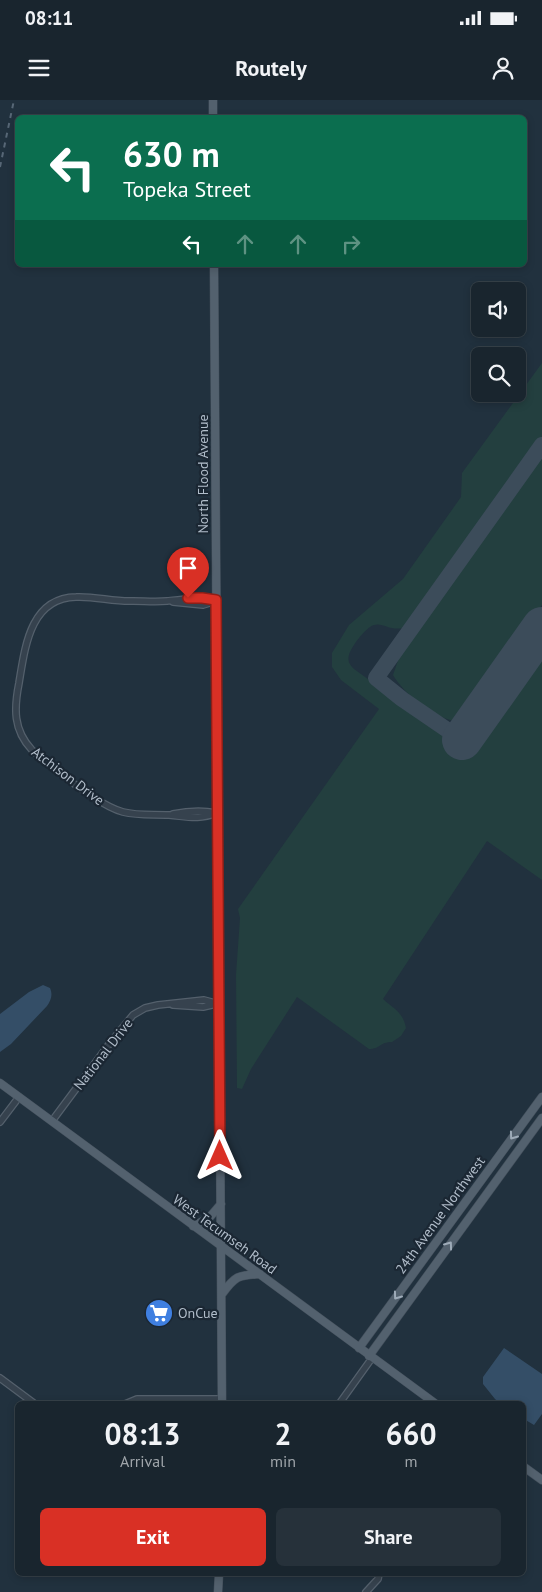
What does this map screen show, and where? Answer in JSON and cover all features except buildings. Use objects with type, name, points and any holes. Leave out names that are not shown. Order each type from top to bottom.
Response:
[{"type":"main road","points":[[213,100],[213,115]]},
{"type":"main road","name":"North Flood Avenue","points":[[214,267],[222,1401]]},
{"type":"main road","name":"West Tecumseh Road","points":[[0,1083],[432,1401]]},
{"type":"main road","name":"24th Avenue Northwest","points":[[359,1348],[542,1097]]},
{"type":"main road","name":"24th Avenue Northwest","points":[[371,1357],[542,1118]]},
{"type":"main road","points":[[193,1226],[209,1218],[221,1204]]},
{"type":"main road","points":[[222,1294],[230,1282],[237,1276],[260,1274]]},
{"type":"main road","points":[[526,1468],[542,1480]]},
{"type":"main road","points":[[218,1592],[219,1576]]},
{"type":"street","name":"Atchison Drive","points":[[216,600],[202,605],[166,601],[123,602],[80,597],[58,601],[36,619],[29,634],[17,692],[15,718],[17,726],[28,746],[40,757],[110,807],[125,813],[138,815],[168,815],[188,811],[218,813]]},
{"type":"street","name":"National Drive","points":[[52,1121],[129,1019],[145,1008],[166,1004],[204,1000],[219,1004]]},
{"type":"street","points":[[0,1122],[19,1097]]},
{"type":"street","name":"24th Avenue Northwest","points":[[341,1401],[371,1357]]},
{"type":"street","points":[[0,1378],[31,1401]]},
{"type":"street","points":[[132,1401],[137,1399],[222,1401]]},
{"type":"street","points":[[366,1592],[379,1576]]},
{"type":"green space","points":[[542,363],[542,437],[404,628],[374,625],[363,633],[350,651],[348,659],[354,669],[469,752],[542,651],[542,880],[487,841],[383,999],[398,1011],[403,1018],[406,1028],[401,1036],[392,1042],[369,1049],[297,997],[251,1069],[242,1089],[237,1088],[236,975],[240,918],[238,909],[379,709],[341,680],[332,667],[332,653],[349,625],[403,579],[461,497],[462,473],[514,402],[526,402],[526,385]]},
{"type":"green space","points":[[542,453],[542,605],[459,721],[441,717],[413,698],[393,675],[400,655],[423,619]]},
{"type":"water","points":[[43,985],[50,988],[51,993],[47,1006],[11,1044],[0,1052],[0,1014],[29,992]]},
{"type":"water","points":[[504,1348],[542,1374],[542,1414],[534,1425],[526,1420],[526,1401],[497,1401],[483,1384],[483,1377]]},
{"type":"taxiway","points":[[462,740],[402,699],[376,678],[542,445]]},
{"type":"runway","points":[[462,740],[542,627]]},
{"type":"railway","points":[[0,167],[14,100]]},
{"type":"place","name":"OnCue","points":[[159,1313]]},
{"type":"route","points":[[188,598],[216,600],[220,1156]]}]
